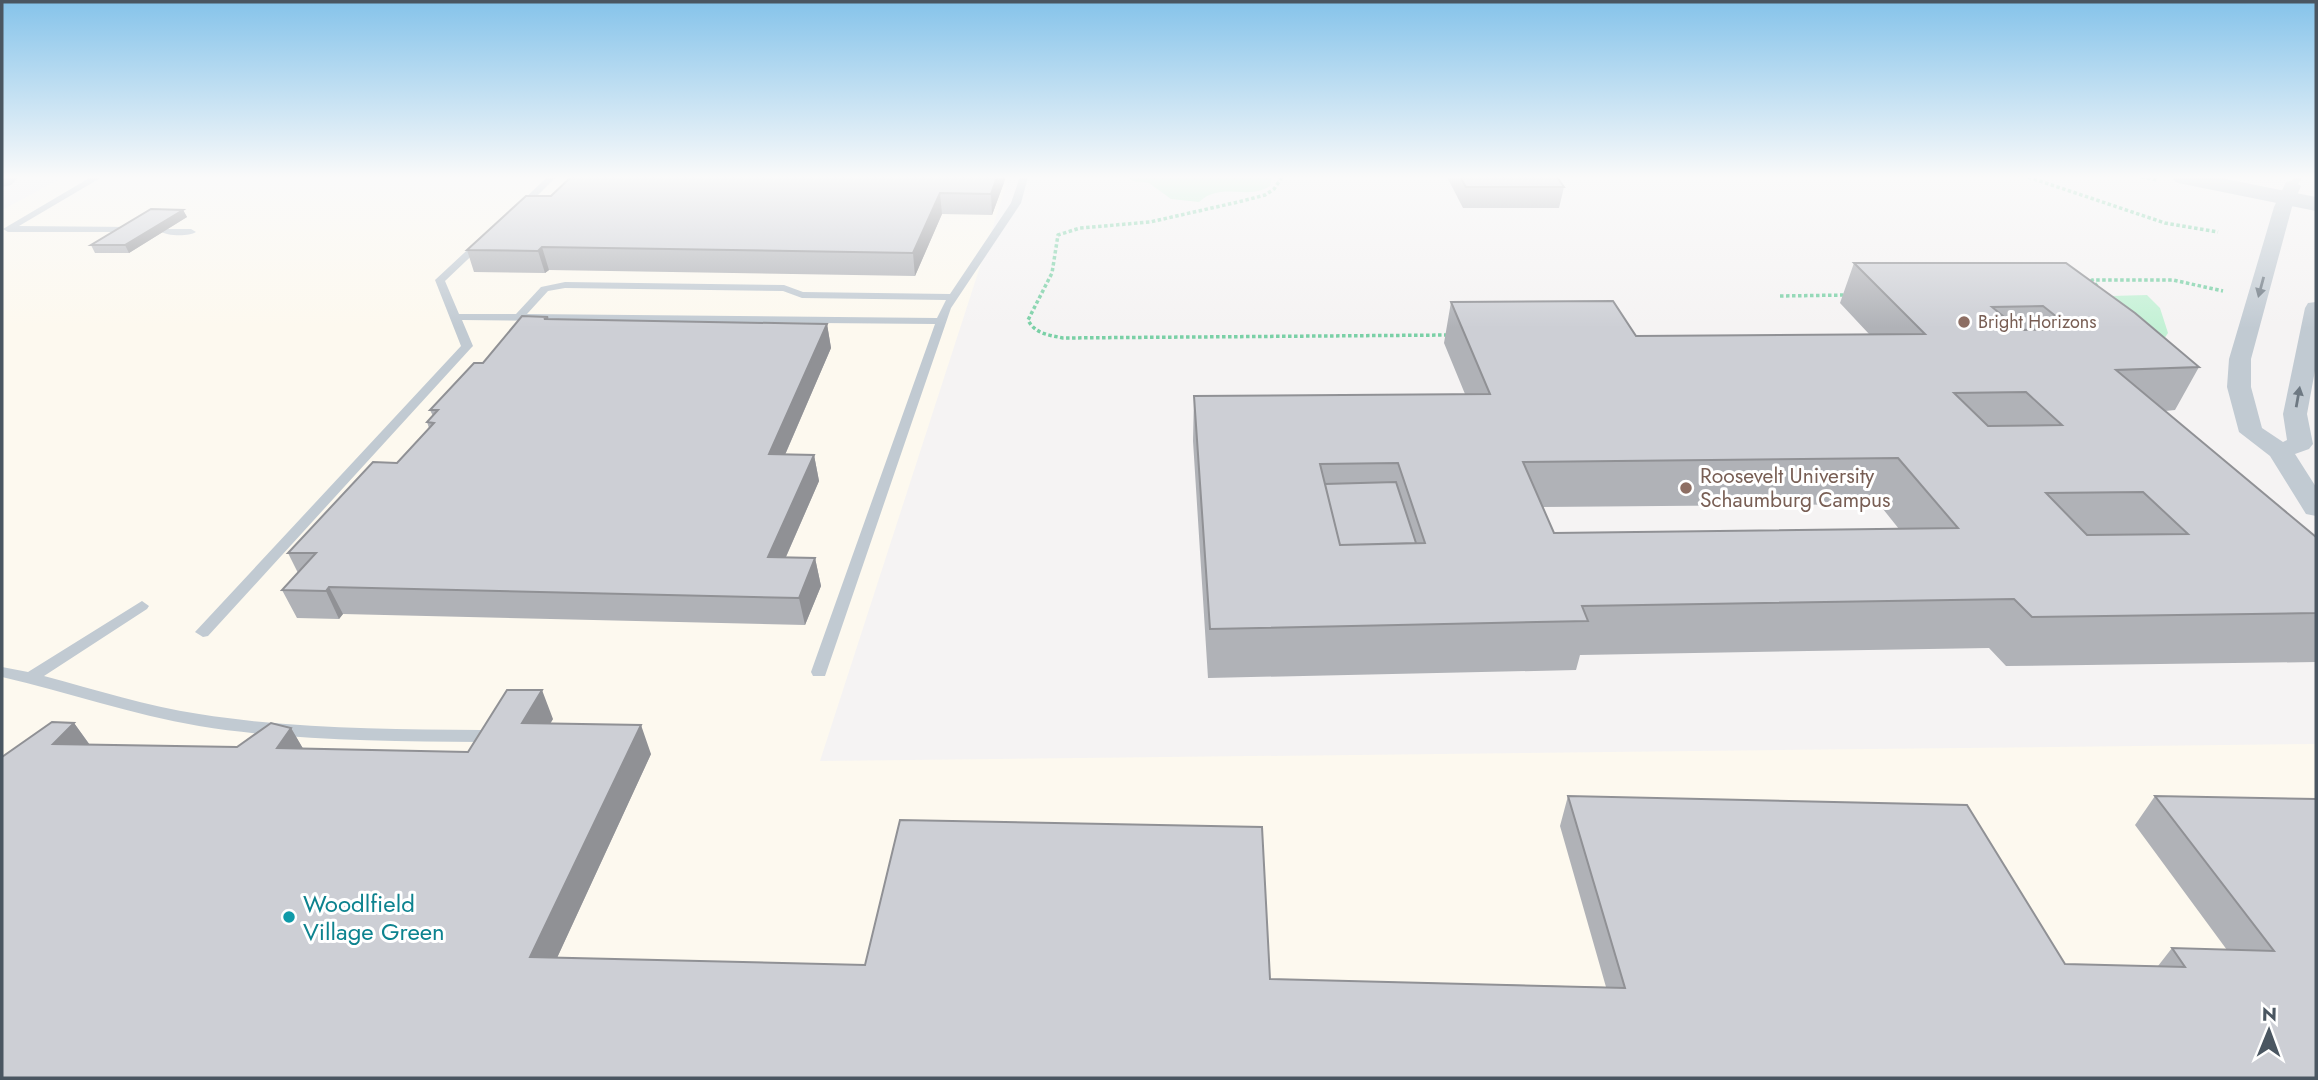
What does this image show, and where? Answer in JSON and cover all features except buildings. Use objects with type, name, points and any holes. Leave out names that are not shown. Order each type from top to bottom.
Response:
[{"type":"street","points":[[2281,227],[2240,359],[2239,387],[2251,432],[2280,451],[2316,508]]},
{"type":"street","points":[[2280,451],[2300,444],[2295,414],[2316,308]]},
{"type":"lane","points":[[819,672],[942,321],[954,297],[1000,227]]},
{"type":"lane","points":[[5,230],[132,230]]},
{"type":"lane","points":[[164,231],[191,232]]},
{"type":"lane","points":[[203,632],[467,346],[440,280],[490,234]]},
{"type":"lane","points":[[518,318],[545,289],[565,285],[784,288],[802,295],[954,297]]},
{"type":"lane","points":[[455,317],[942,321]]},
{"type":"lane","points":[[30,678],[142,606]]},
{"type":"lane","points":[[2,672],[158,712],[259,729],[333,735],[481,736]]},
{"type":"path","points":[[1087,227],[1058,235],[1050,276],[1028,320],[1031,327],[1041,334],[1063,338],[1451,335]]},
{"type":"path","points":[[2191,227],[2218,232]]},
{"type":"path","points":[[2086,288],[2099,288],[2092,280],[2172,280],[2224,291]]},
{"type":"path","points":[[1780,296],[1856,295]]},
{"type":"shaded area","points":[[2,227],[993,227],[820,761],[2316,744],[2316,1078],[2,1078]]},
{"type":"green space","points":[[2147,295],[2160,308],[2168,333],[2162,342],[2074,297]]},
{"type":"place","name":"Bright Horizons","points":[[1964,322]]},
{"type":"place","name":"Roosevelt University Schaumburg Campus","points":[[1686,488]]},
{"type":"place","name":"Woodlfield Village Green","points":[[289,917]]}]
